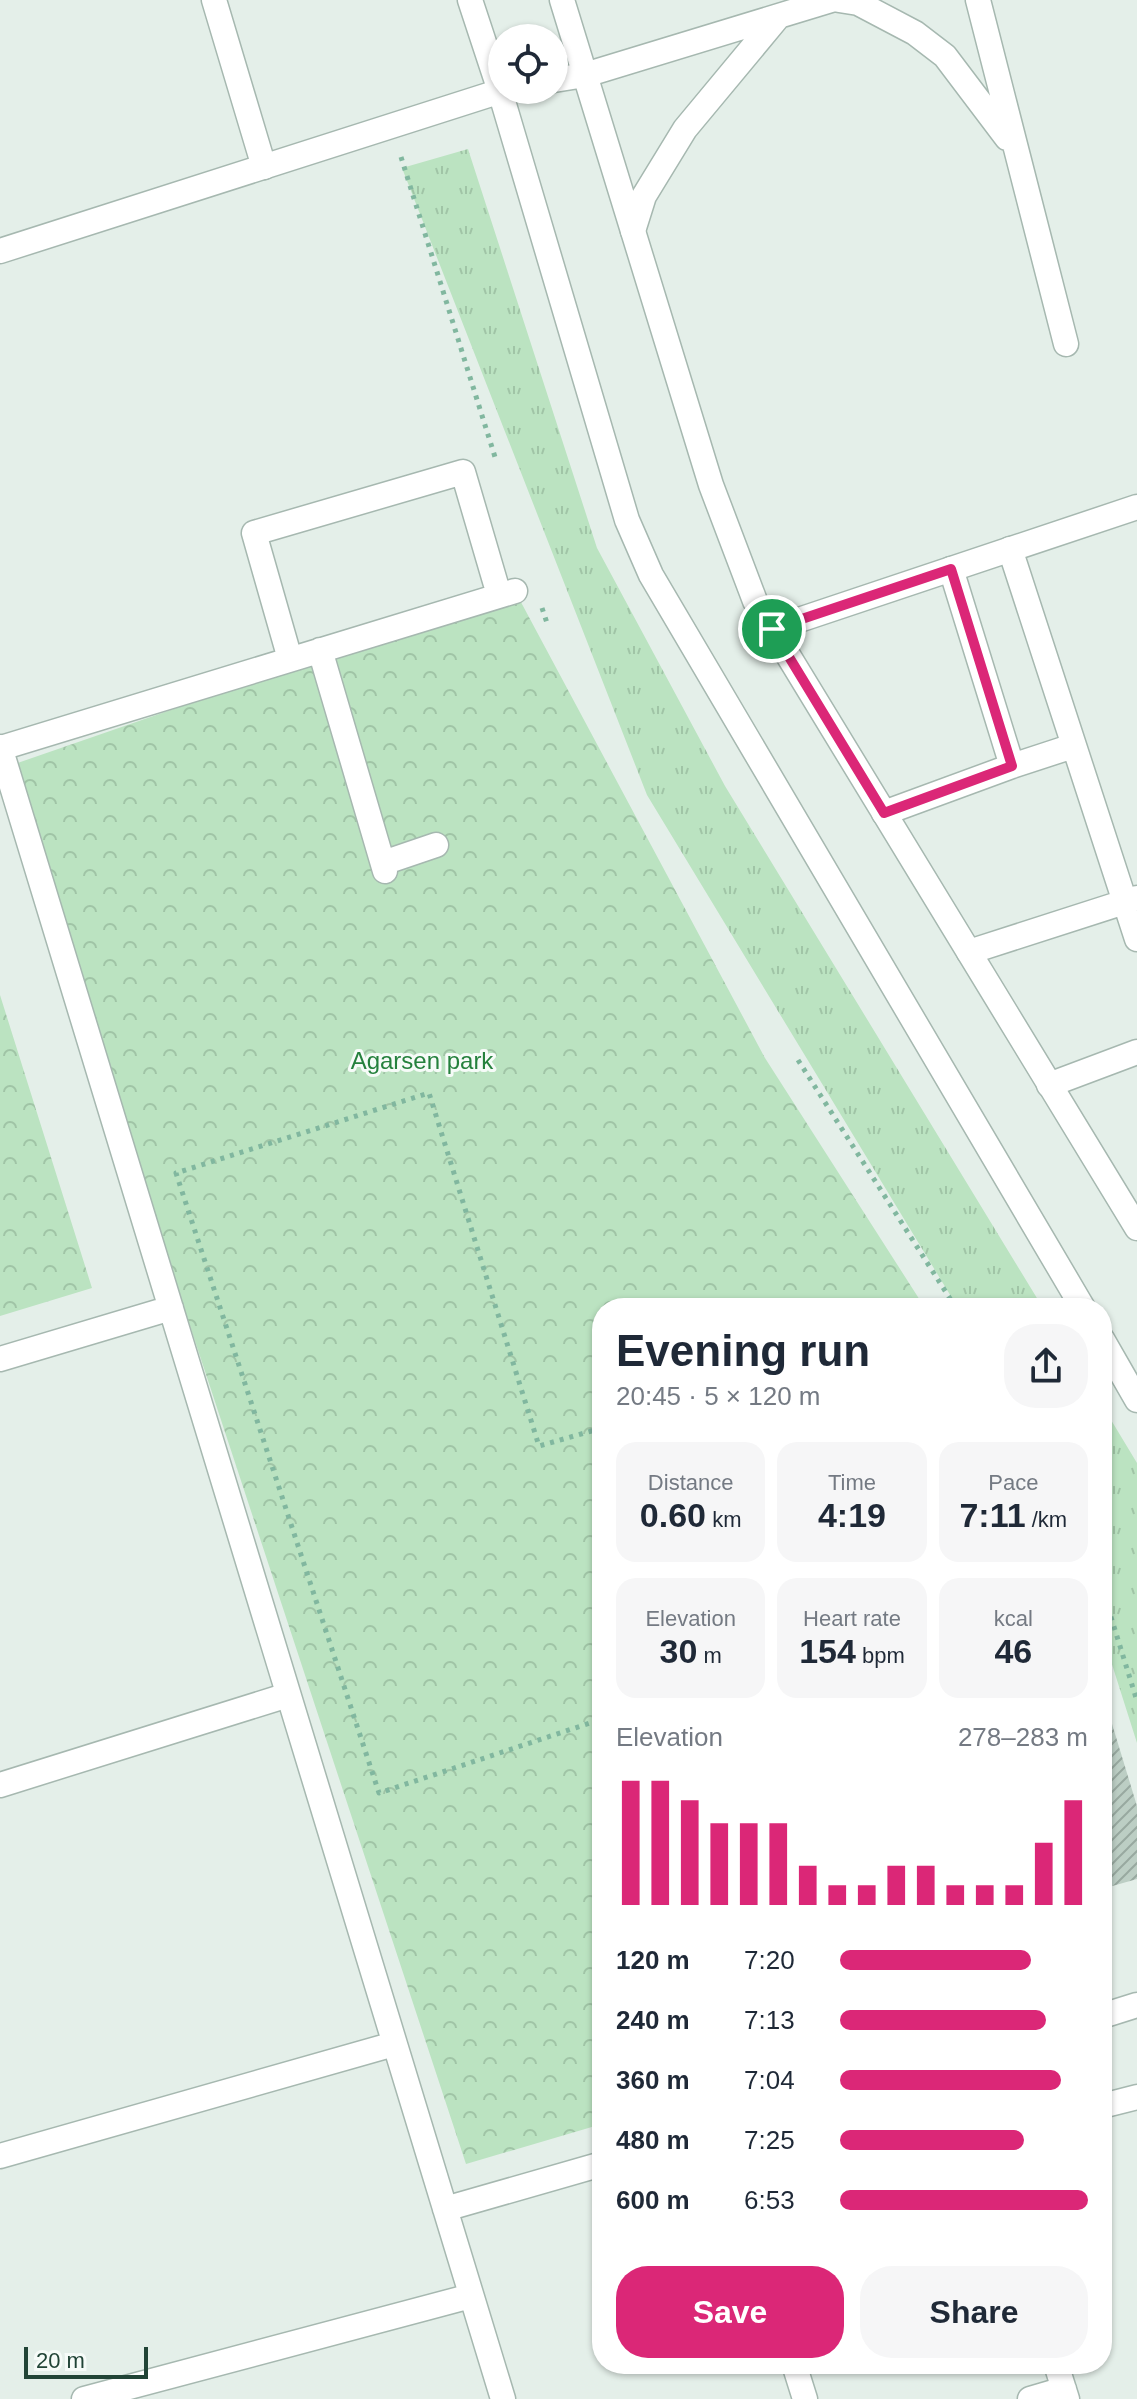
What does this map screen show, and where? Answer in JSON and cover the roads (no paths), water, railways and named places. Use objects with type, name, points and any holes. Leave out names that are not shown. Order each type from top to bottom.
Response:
[{"type":"street","points":[[214,0],[264,167]]},
{"type":"street","points":[[470,0],[488,51]]},
{"type":"street","points":[[562,0],[711,485],[755,601],[1137,1228]]},
{"type":"street","points":[[568,78],[831,0]]},
{"type":"street","points":[[839,0],[858,3],[915,33],[945,56],[1014,146]]},
{"type":"street","points":[[978,0],[1066,344]]},
{"type":"street","points":[[633,231],[644,196],[685,129],[778,17]]},
{"type":"street","points":[[0,251],[488,95]]},
{"type":"street","points":[[506,104],[627,520],[651,575],[1077,1298]]},
{"type":"street","points":[[290,659],[254,533],[463,472],[507,593],[290,659],[2,758],[503,2399]]},
{"type":"street","points":[[772,629],[1137,507]]},
{"type":"street","points":[[1010,549],[1073,746],[1130,900],[1137,939]]},
{"type":"street","points":[[951,569],[1012,766]]},
{"type":"street","points":[[320,650],[384,867],[436,845]]},
{"type":"street","points":[[884,813],[1073,746]]},
{"type":"street","points":[[969,952],[1130,900]]},
{"type":"street","points":[[1049,1085],[1137,1052]]},
{"type":"street","points":[[0,1359],[171,1308]]},
{"type":"street","points":[[1112,1356],[1137,1400]]},
{"type":"street","points":[[0,1785],[288,1695]]},
{"type":"street","points":[[1112,2013],[1137,2005]]},
{"type":"street","points":[[0,2156],[394,2044]]},
{"type":"street","points":[[1112,2103],[1137,2097]]},
{"type":"street","points":[[445,2209],[592,2167]]},
{"type":"street","points":[[84,2399],[471,2296]]},
{"type":"street","points":[[797,2374],[805,2399]]},
{"type":"street","points":[[1030,2399],[1066,2394],[1059,2374]]},
{"type":"park label","name":"Agarsen park","points":[[422,1060]]}]
